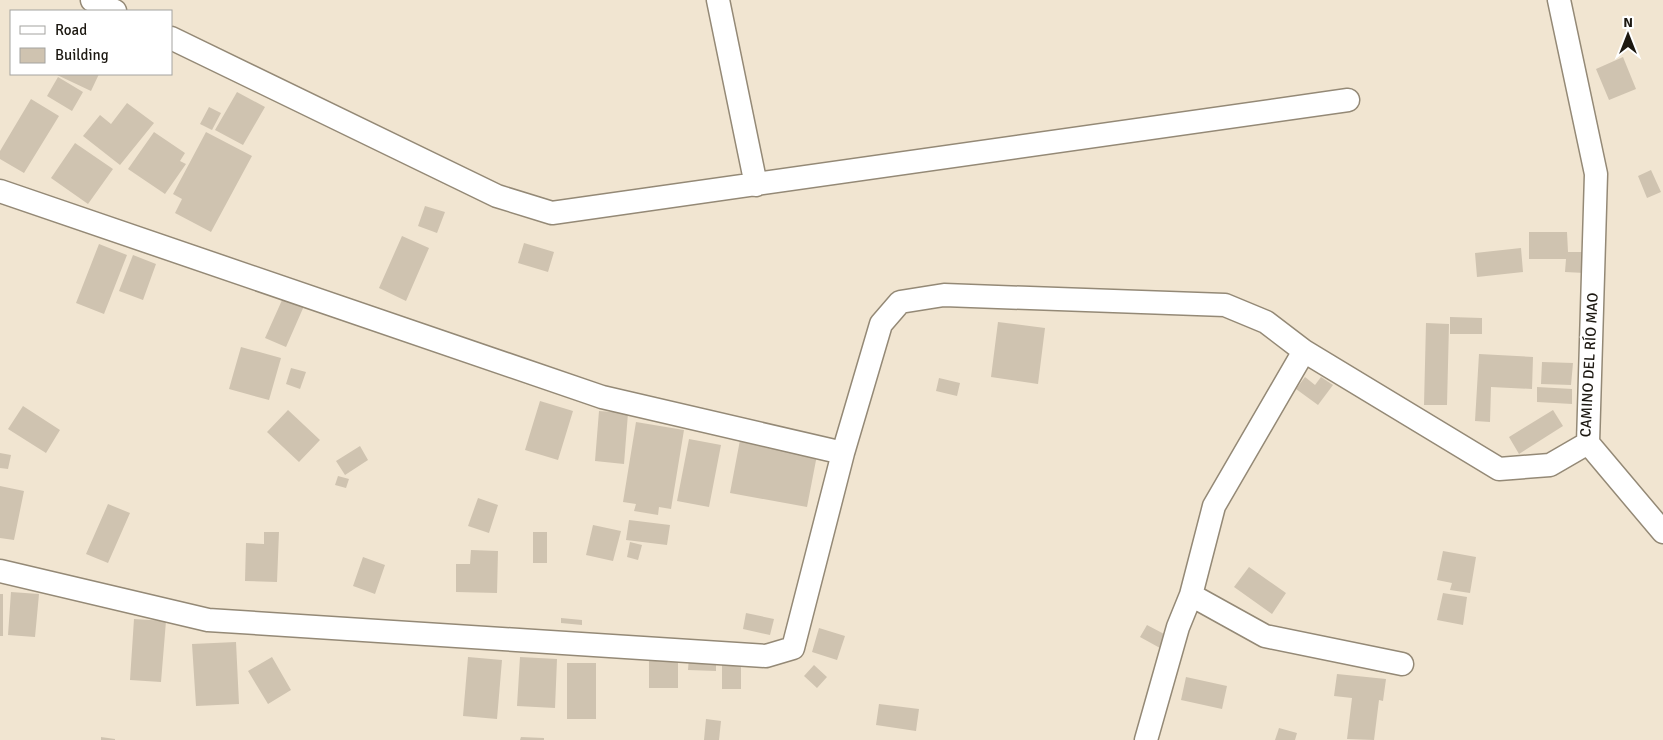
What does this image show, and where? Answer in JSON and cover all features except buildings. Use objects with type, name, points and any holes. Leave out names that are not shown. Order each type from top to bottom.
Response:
[{"type":"street","points":[[92,0],[113,10]]},
{"type":"street","points":[[718,0],[756,185]]},
{"type":"street","name":"CAMINO DEL RÍO MAO","points":[[0,571],[208,620],[766,656],[794,648],[842,453],[881,324],[900,302],[944,295],[1225,305],[1266,322],[1304,351],[1499,469],[1550,465],[1588,443],[1596,174],[1559,0]]},
{"type":"street","points":[[172,38],[497,196],[552,213],[1348,100]]},
{"type":"street","points":[[0,191],[602,397],[842,453]]},
{"type":"street","points":[[1146,740],[1178,627],[1192,595],[1214,506],[1304,351]]},
{"type":"street","points":[[1588,443],[1663,532]]},
{"type":"street","points":[[1192,595],[1265,636],[1402,664]]}]
